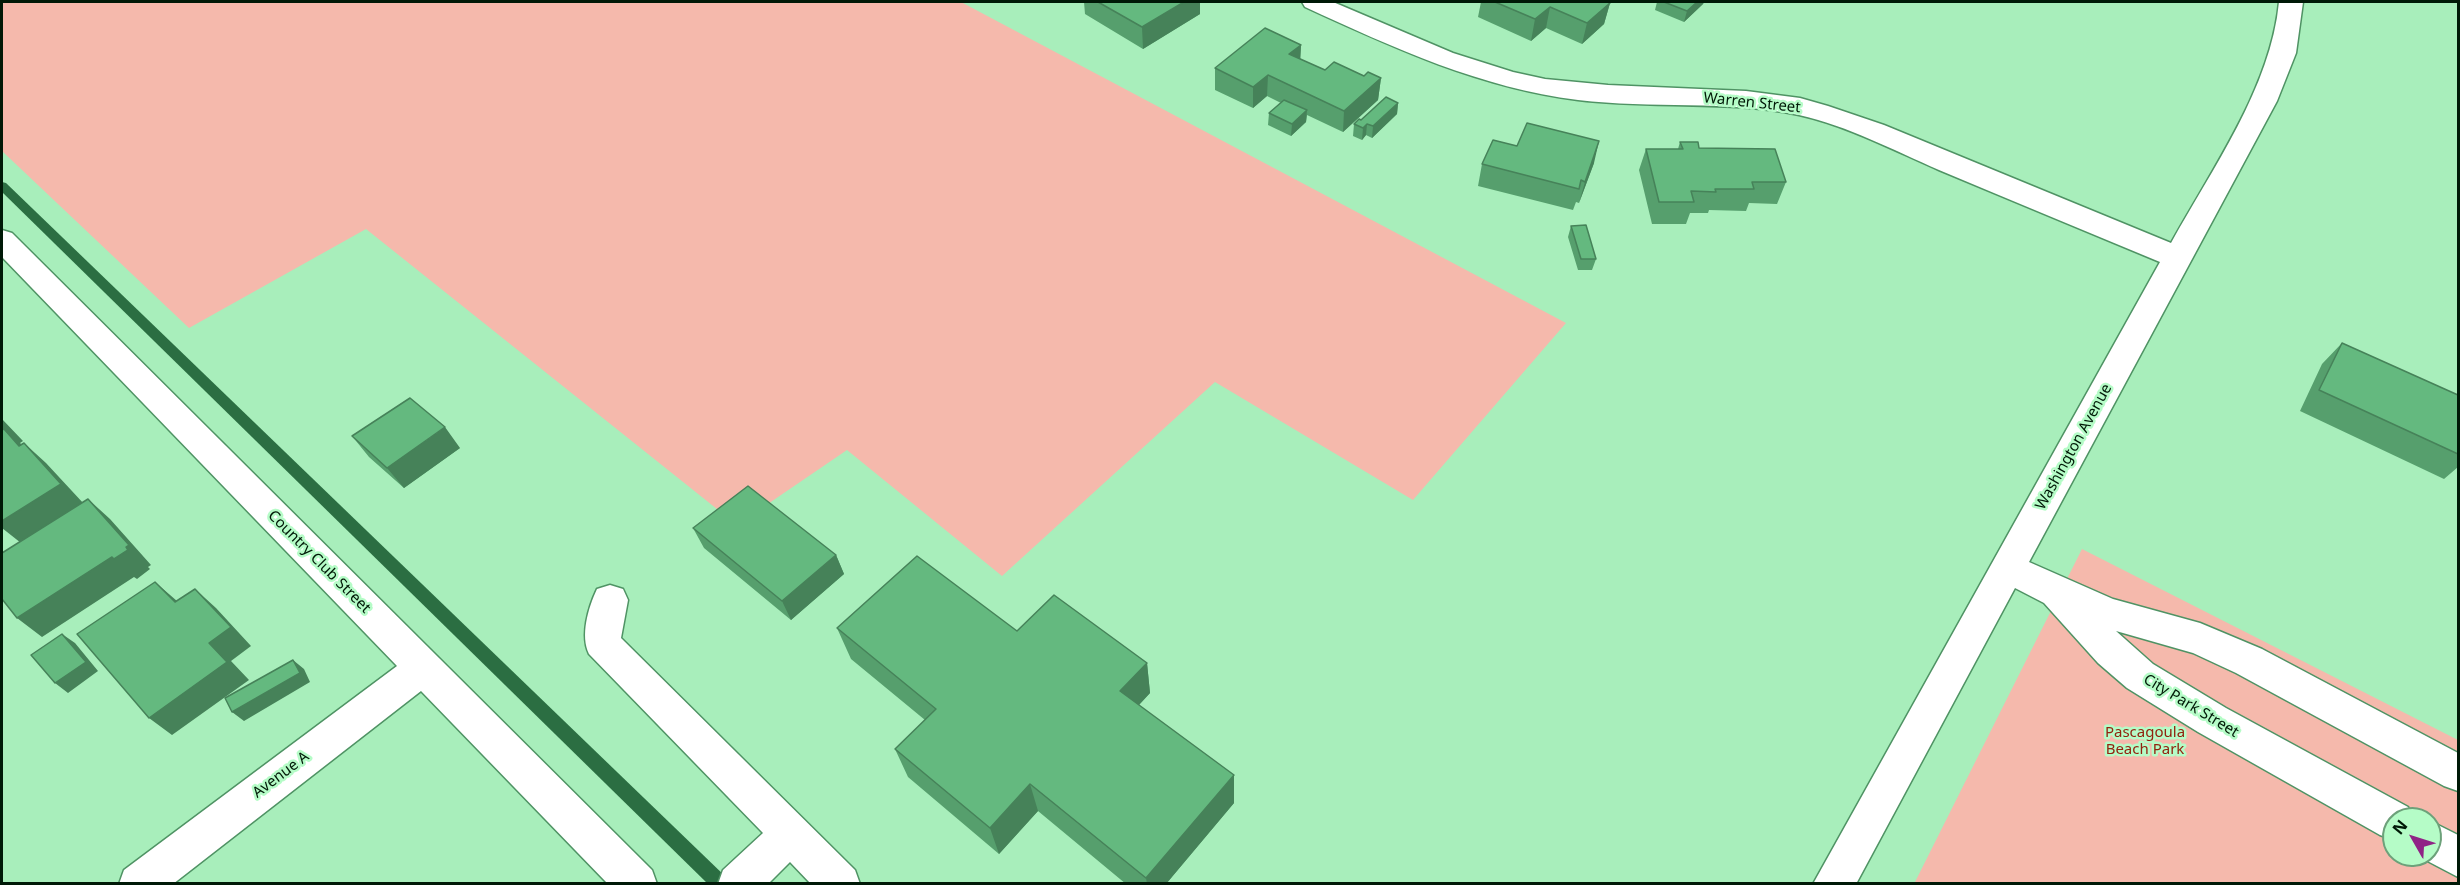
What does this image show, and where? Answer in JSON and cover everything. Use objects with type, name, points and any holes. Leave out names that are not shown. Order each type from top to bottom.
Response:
[{"type":"street","name":"Warren Street","points":[[1314,2],[1434,57],[1481,73],[1522,83],[1580,92],[1733,99],[1802,107],[1860,126],[2178,258]]},
{"type":"street","name":"Washington Avenue","points":[[1833,884],[2264,101],[2283,57],[2289,31],[2291,2]]},
{"type":"street","name":"Country Club Street","points":[[2,240],[637,884]]},
{"type":"street","name":"City Park Street","points":[[2007,568],[2057,592],[2111,651],[2140,676],[2212,720],[2382,814]]},
{"type":"street","points":[[2057,592],[2109,613],[2200,639],[2458,773]]},
{"type":"street","points":[[610,600],[602,643],[840,884]]},
{"type":"street","name":"Avenue A","points":[[139,884],[424,668]]},
{"type":"street","points":[[738,884],[790,834]]},
{"type":"street","points":[[2442,847],[2458,856]]},
{"type":"green space","points":[[2,2],[961,2],[1566,323],[1413,500],[1215,382],[1002,576],[847,450],[737,525],[366,229],[189,328],[2,151]]},
{"type":"green space","name":"Pascagoula Beach Park","points":[[2082,549],[2458,740],[2458,883],[1914,884]]},
{"type":"building","points":[[1098,2],[1184,2],[1142,27]]},
{"type":"building","points":[[1495,2],[1610,3],[1587,23],[1550,7],[1535,19]]},
{"type":"building","points":[[1664,2],[1697,2],[1687,11]]},
{"type":"building","points":[[1265,28],[1301,45],[1289,54],[1325,70],[1334,62],[1364,76],[1368,72],[1381,78],[1344,111],[1268,75],[1253,87],[1215,68]]},
{"type":"building","points":[[1386,97],[1398,103],[1373,126],[1367,124],[1363,128],[1354,124],[1359,119],[1361,120]]},
{"type":"building","points":[[1284,100],[1307,110],[1292,124],[1269,113]]},
{"type":"building","points":[[1527,123],[1599,141],[1585,182],[1581,180],[1579,189],[1482,164],[1493,140],[1517,146]]},
{"type":"building","points":[[1680,142],[1698,142],[1699,148],[1775,149],[1786,182],[1752,182],[1754,189],[1691,191],[1694,202],[1659,202],[1646,149],[1683,149]]},
{"type":"building","points":[[1586,225],[1596,259],[1581,259],[1571,226]]},
{"type":"building","points":[[2342,343],[2458,395],[2458,454],[2319,390]]},
{"type":"building","points":[[410,398],[445,427],[387,468],[352,436]]},
{"type":"building","points":[[4,429],[19,446],[24,443],[61,484],[2,521],[2,430]]},
{"type":"building","points":[[748,486],[836,555],[782,601],[693,528]]},
{"type":"building","points":[[88,499],[129,545],[126,547],[128,550],[114,559],[112,557],[17,618],[2,599],[2,553]]},
{"type":"building","points":[[917,556],[1017,631],[1054,595],[1147,663],[1120,691],[1234,775],[1146,878],[1030,784],[990,828],[895,749],[936,709],[837,628]]},
{"type":"building","points":[[155,582],[175,602],[195,589],[231,627],[209,643],[227,662],[149,718],[77,634]]},
{"type":"building","points":[[62,634],[86,662],[55,683],[31,655]]},
{"type":"building","points":[[293,660],[300,673],[232,712],[225,698]]},
{"type":"waterway","points":[[2,186],[721,884]]}]
